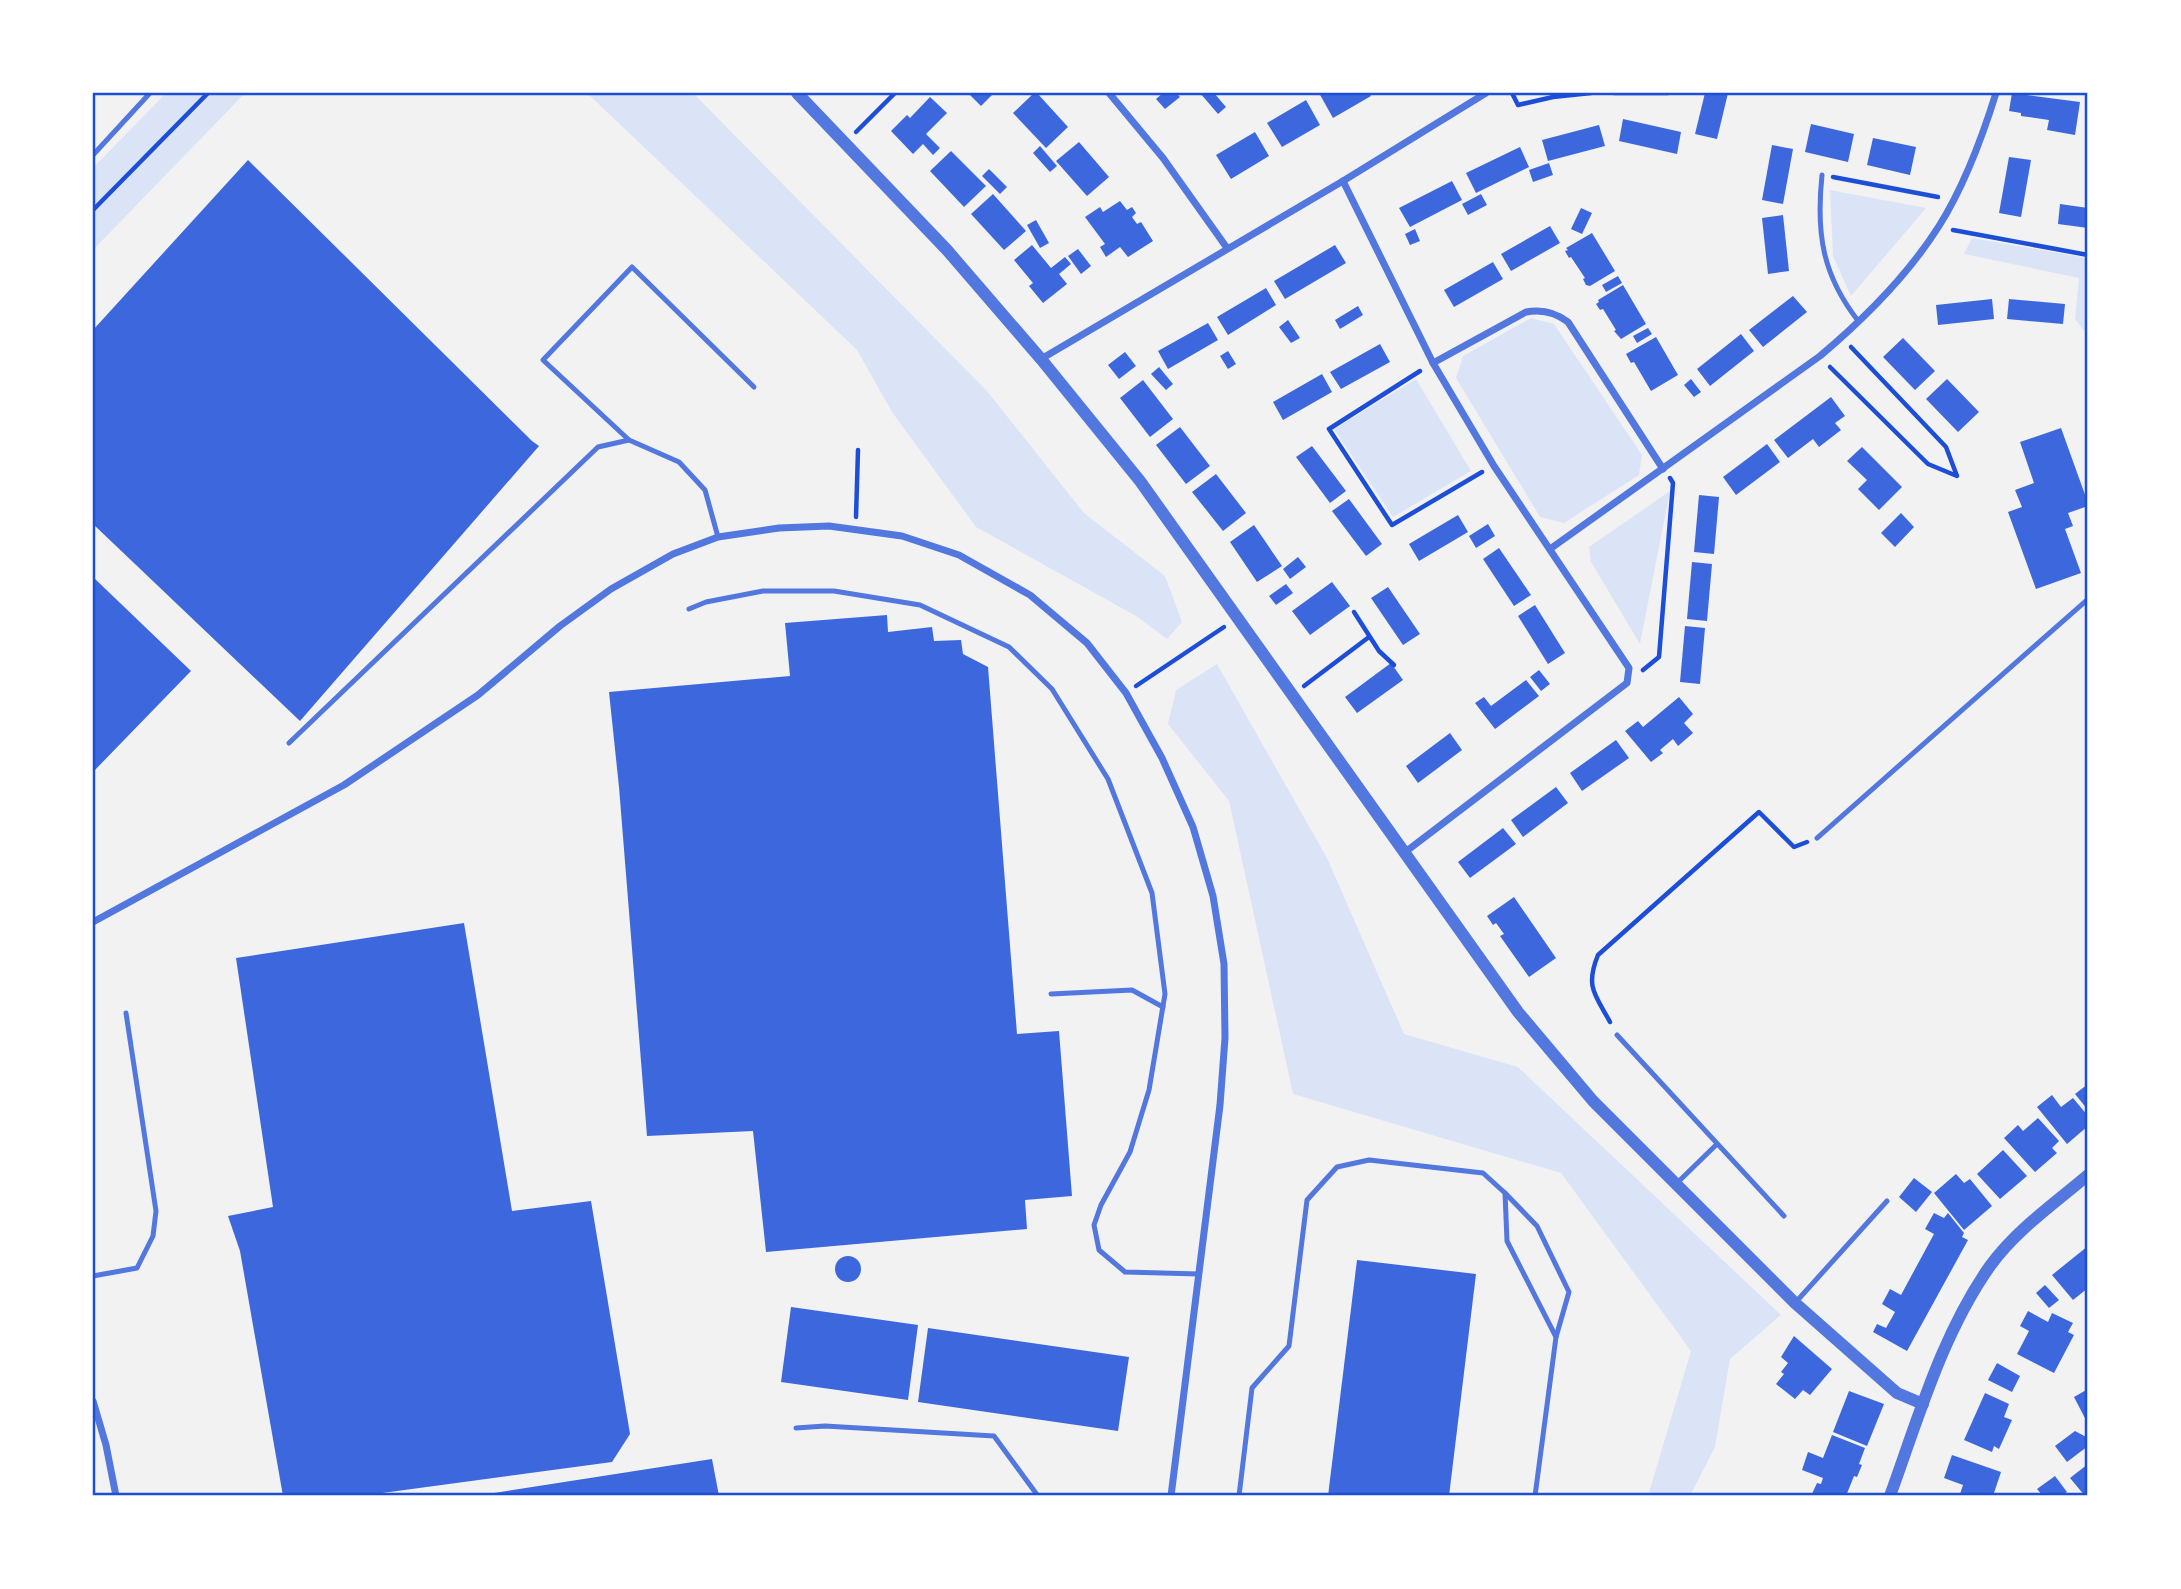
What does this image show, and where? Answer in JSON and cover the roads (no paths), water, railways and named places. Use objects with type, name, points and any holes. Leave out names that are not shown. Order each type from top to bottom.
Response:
[{"type":"street","points":[[797,93],[947,250],[1041,359],[1140,481],[1518,1012],[1593,1101],[1795,1303],[1897,1393],[1923,1404]]},
{"type":"street","points":[[1109,93],[1163,158],[1227,248]]},
{"type":"street","points":[[1041,359],[1343,181],[1486,93]]},
{"type":"street","points":[[1550,549],[1820,356],[1859,322],[1939,227],[1983,134],[1996,93]]},
{"type":"street","points":[[1343,181],[1433,363],[1494,466],[1629,668],[1628,684],[1404,853]]},
{"type":"street","points":[[1433,363],[1526,312],[1538,310],[1560,316],[1568,322],[1663,469]]},
{"type":"street","points":[[93,922],[344,785],[478,695],[560,626],[611,589],[673,554],[718,537],[779,528],[830,526],[902,536],[959,555],[1030,595],[1087,643],[1126,692],[1162,758],[1193,827],[1213,895],[1224,964],[1225,1038],[1220,1105],[1171,1496]]},
{"type":"street","points":[[1890,1496],[1923,1404],[1969,1299],[1991,1265],[2027,1226],[2088,1175]]},
{"type":"street","points":[[93,1401],[106,1445],[116,1496]]},
{"type":"lane","points":[[93,155],[150,93]]},
{"type":"lane","points":[[1822,175],[1819,206],[1823,252],[1840,298],[1859,322]]},
{"type":"lane","points":[[718,537],[705,490],[679,462],[629,440],[543,360],[632,267],[754,387]]},
{"type":"lane","points":[[289,743],[598,447],[629,440]]},
{"type":"lane","points":[[689,608],[706,601],[762,591],[834,591],[920,605],[1009,647],[1052,689],[1108,779],[1152,893],[1165,994],[1149,1090],[1130,1152],[1101,1205],[1094,1226],[1099,1250],[1125,1272],[1199,1274]]},
{"type":"lane","points":[[1818,838],[2088,598]]},
{"type":"lane","points":[[1051,994],[1132,990],[1163,1007]]},
{"type":"lane","points":[[93,1276],[137,1268],[153,1236],[156,1211],[126,1013]]},
{"type":"lane","points":[[1617,1035],[1784,1216]]},
{"type":"lane","points":[[1676,1184],[1716,1145]]},
{"type":"lane","points":[[1238,1496],[1252,1388],[1289,1346],[1307,1200],[1337,1167],[1368,1160],[1483,1173],[1537,1226],[1569,1292],[1556,1337],[1535,1496]]},
{"type":"lane","points":[[1506,1193],[1507,1241],[1556,1337]]},
{"type":"lane","points":[[1795,1303],[1887,1201]]},
{"type":"lane","points":[[796,1428],[825,1426],[994,1436],[1038,1496]]}]
